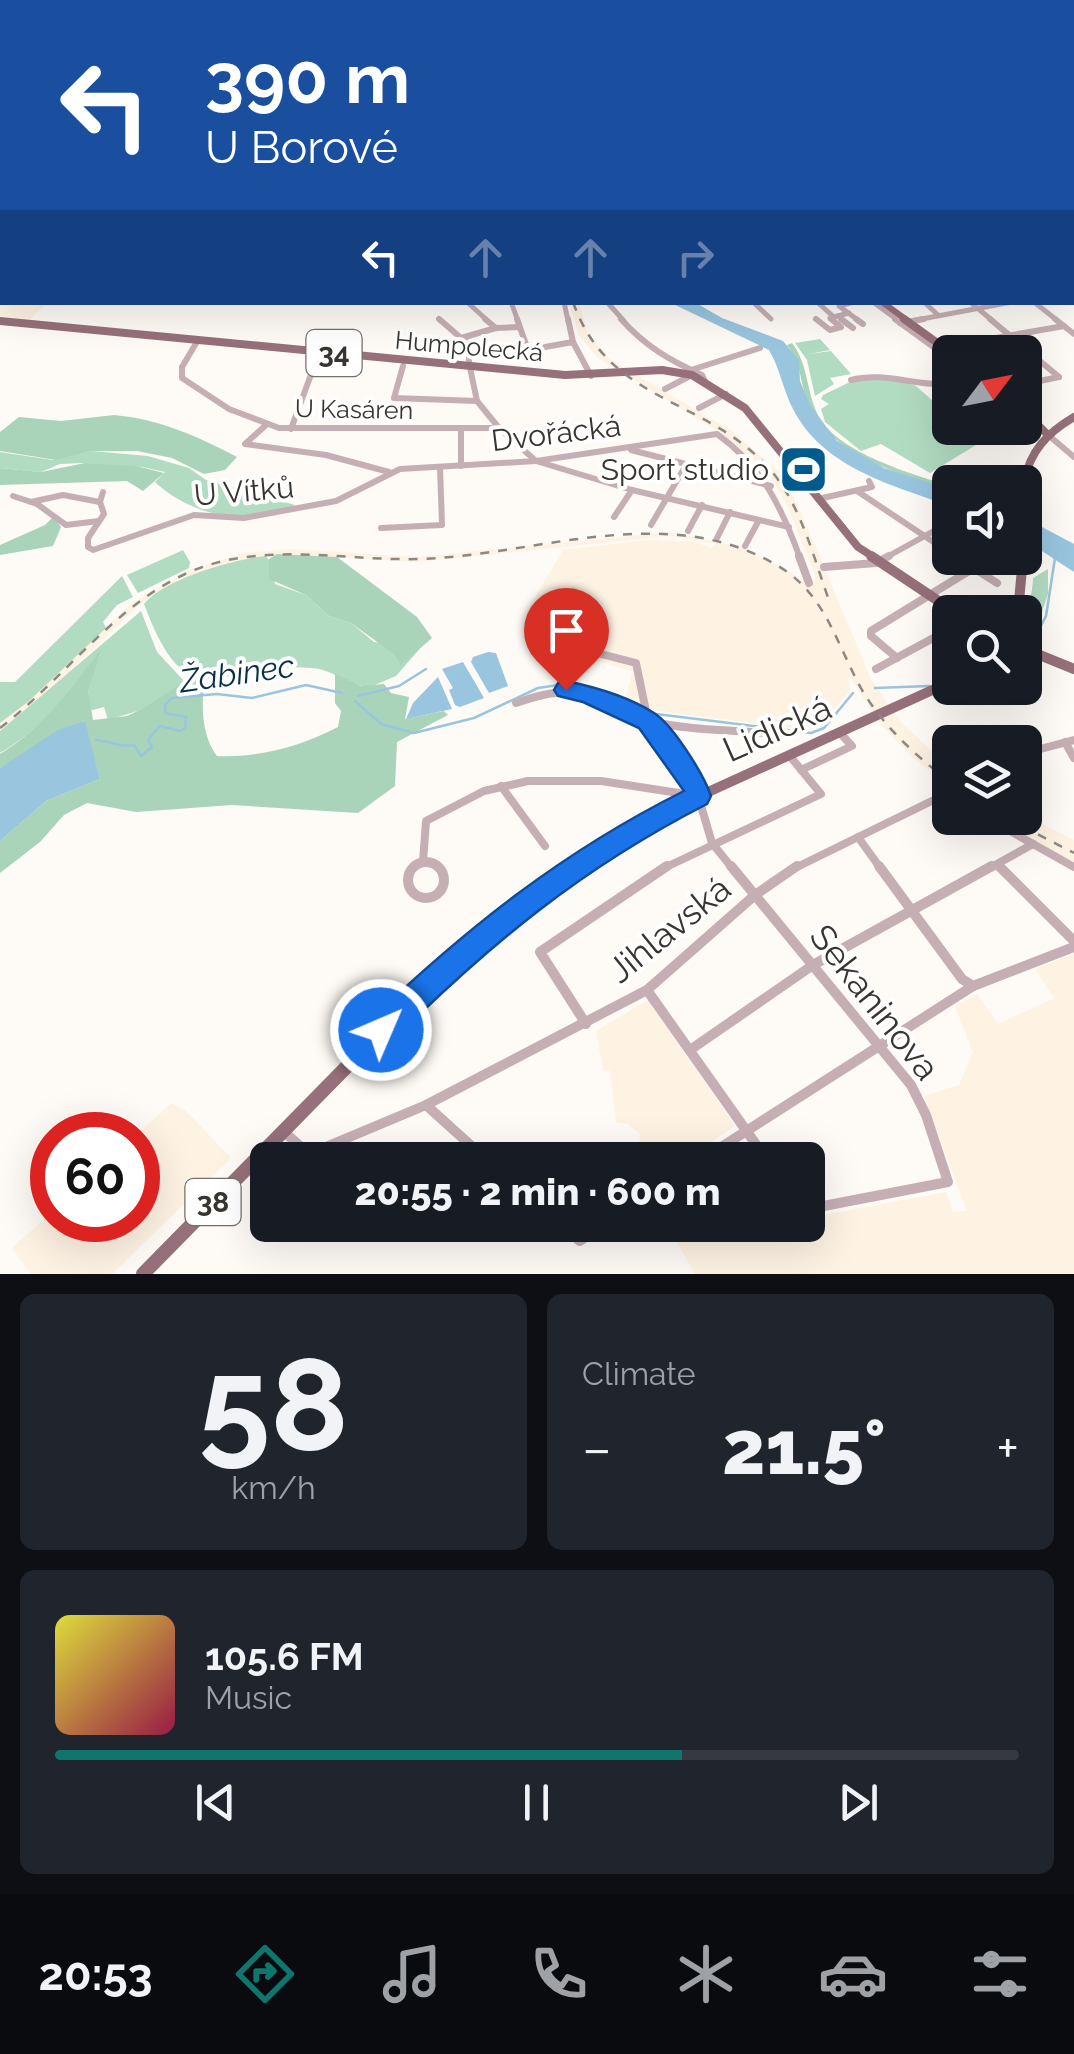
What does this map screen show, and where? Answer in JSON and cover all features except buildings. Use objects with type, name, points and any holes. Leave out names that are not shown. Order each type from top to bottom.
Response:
[{"type":"main road","points":[[885,305],[932,342]]},
{"type":"main road","name":"34","points":[[0,321],[198,340]]},
{"type":"main road","name":"Humpolecká","points":[[198,340],[592,376],[662,370],[692,372]]},
{"type":"main road","name":"34","points":[[692,372],[748,411],[855,543],[931,597]]},
{"type":"main road","points":[[1028,465],[1047,434],[1074,417]]},
{"type":"main road","points":[[1042,429],[1047,434]]},
{"type":"main road","points":[[1042,656],[1074,669]]},
{"type":"main road","name":"Lidická","points":[[143,1274],[405,1006],[493,926],[589,856],[698,796],[932,691]]},
{"type":"street","points":[[470,305],[496,328]]},
{"type":"street","points":[[513,305],[528,350],[573,342]]},
{"type":"street","points":[[565,305],[573,342],[592,376]]},
{"type":"street","points":[[611,305],[640,340],[692,372]]},
{"type":"street","points":[[756,305],[770,319]]},
{"type":"street","points":[[821,305],[853,328]]},
{"type":"street","points":[[838,305],[864,324]]},
{"type":"street","points":[[878,305],[903,322],[994,305]]},
{"type":"street","points":[[927,305],[938,315]]},
{"type":"street","points":[[974,305],[1008,335],[1064,326]]},
{"type":"street","points":[[1038,305],[1074,334]]},
{"type":"street","points":[[816,319],[830,330],[841,327],[830,318],[849,313]]},
{"type":"street","points":[[439,319],[459,338],[496,328],[519,327]]},
{"type":"street","points":[[469,337],[477,401],[536,462],[789,528]]},
{"type":"street","name":"U Kasáren","points":[[198,340],[182,367],[182,378],[204,395],[266,425],[499,428]]},
{"type":"street","points":[[665,389],[692,372],[760,348]]},
{"type":"street","points":[[291,428],[316,361]]},
{"type":"street","points":[[1042,363],[1059,377],[1042,380]]},
{"type":"street","points":[[403,366],[394,398],[477,401]]},
{"type":"street","points":[[851,380],[877,374],[932,387]]},
{"type":"street","points":[[699,408],[726,394]]},
{"type":"street","points":[[266,425],[246,444],[326,455],[389,472]]},
{"type":"street","points":[[460,430],[461,466]]},
{"type":"street","name":"Dvořácká","points":[[400,469],[536,462],[717,434],[736,446],[770,486]]},
{"type":"street","points":[[1047,434],[1074,457]]},
{"type":"street","points":[[626,448],[770,486],[810,583]]},
{"type":"street","points":[[651,525],[686,465]]},
{"type":"street","points":[[380,528],[442,525],[440,467]]},
{"type":"street","name":"U Vítků","points":[[99,520],[88,538],[88,547],[105,548],[194,515],[244,518],[336,502],[362,492],[389,472],[400,469]]},
{"type":"street","points":[[818,499],[873,484]]},
{"type":"street","points":[[614,517],[632,490]]},
{"type":"street","points":[[857,491],[932,541]]},
{"type":"street","points":[[13,496],[46,509],[66,525],[99,520],[105,512],[100,502],[103,492]]},
{"type":"street","points":[[29,502],[63,496],[100,502]]},
{"type":"street","points":[[688,530],[702,505]]},
{"type":"street","points":[[717,538],[730,512]]},
{"type":"street","points":[[745,546],[759,520]]},
{"type":"street","points":[[824,567],[879,562],[932,532]]},
{"type":"street","points":[[897,658],[870,633],[966,575]]},
{"type":"street","points":[[985,575],[997,582]]},
{"type":"street","points":[[876,670],[932,639]]},
{"type":"street","points":[[597,653],[636,662],[647,716]]},
{"type":"street","points":[[516,704],[549,691],[577,691],[647,716],[782,734]]},
{"type":"street","name":"Sekaninova","points":[[647,716],[694,782],[712,843],[911,1085],[926,1115],[948,1182],[825,1206]]},
{"type":"street","points":[[801,770],[852,746],[839,732]]},
{"type":"street","points":[[1042,748],[1070,741],[1074,758]]},
{"type":"street","points":[[586,1024],[540,952],[645,879],[712,843],[822,794],[789,755]]},
{"type":"street","points":[[424,862],[426,821],[501,786],[548,779],[602,781],[698,796]]},
{"type":"street","points":[[501,786],[544,846]]},
{"type":"street","name":"Jihlavská","points":[[282,1130],[309,1154],[426,1105],[647,990],[755,895],[802,863],[932,802]]},
{"type":"street","points":[[1017,835],[1074,867]]},
{"type":"street","points":[[858,837],[962,979],[972,986]]},
{"type":"street","points":[[690,1050],[813,965],[1033,844]]},
{"type":"street","points":[[729,1142],[972,986],[1074,944],[998,865]]},
{"type":"street","points":[[647,990],[754,1142]]},
{"type":"street","points":[[426,1105],[467,1142]]},
{"type":"shaded area","points":[[0,305],[44,305],[30,320],[0,316]]},
{"type":"shaded area","points":[[570,305],[580,305],[588,334],[611,360],[732,431],[778,471],[798,505],[871,679],[900,721],[932,751],[932,773],[881,725],[849,676],[850,691],[816,728],[807,730],[635,708],[624,703],[633,671],[581,657],[592,630],[526,613],[563,550],[648,540],[695,542],[711,548],[715,544],[671,536],[416,562],[290,554],[221,564],[183,578],[141,603],[32,707],[0,731],[0,724],[135,601],[194,568],[244,553],[291,549],[416,557],[671,532],[745,548],[813,585],[815,576],[787,505],[768,473],[724,435],[598,358],[579,335]]},
{"type":"shaded area","points":[[1042,824],[1074,840],[1074,863],[1022,835],[1042,835]]},
{"type":"shaded area","points":[[1074,954],[1074,1274],[695,1274],[677,1242],[825,1242],[825,1215],[946,1192],[953,1212],[967,1211],[924,1096],[959,1085],[973,1053],[955,1006],[977,994],[998,1024],[1054,998],[1035,969]]},
{"type":"shaded area","points":[[648,1000],[735,1126],[711,1142],[640,1142],[639,1133],[628,1124],[616,1122],[610,1071],[603,1070],[596,1031]]},
{"type":"shaded area","points":[[171,1103],[186,1111],[231,1158],[160,1227],[160,1113]]},
{"type":"shaded area","points":[[30,1232],[30,1242],[145,1242],[112,1274],[31,1274],[12,1248]]},
{"type":"green space","points":[[820,339],[830,350],[809,354],[831,351],[851,374],[830,378],[834,384],[815,396],[807,360],[795,343]]},
{"type":"green space","points":[[792,343],[802,360],[815,408],[829,430],[859,451],[932,480],[932,483],[868,461],[834,437],[819,421],[808,402],[787,345]]},
{"type":"green space","points":[[893,378],[916,386],[932,400],[932,445],[976,445],[943,465],[932,465],[930,473],[881,444],[861,451],[825,422],[821,409],[829,404],[821,399],[823,395],[852,381]]},
{"type":"green space","points":[[114,415],[177,430],[237,457],[225,470],[204,474],[172,458],[137,451],[92,451],[56,460],[0,451],[0,432],[19,417],[61,421]]},
{"type":"green space","points":[[92,451],[148,456],[189,468],[206,480],[295,505],[260,516],[223,516],[172,495],[155,482],[165,472],[142,467],[82,463],[60,464],[41,472],[0,468],[0,452],[53,460]]},
{"type":"green space","points":[[85,463],[136,466],[164,473],[143,491],[127,481],[0,485],[0,468],[41,472]]},
{"type":"green space","points":[[54,516],[61,527],[53,546],[0,555],[0,545],[45,525]]},
{"type":"green space","points":[[183,550],[189,568],[138,593],[127,575]]},
{"type":"green space","points":[[277,554],[337,557],[417,617],[432,638],[401,665],[394,654],[351,623],[329,616],[306,595],[269,579],[269,559]]},
{"type":"green space","points":[[266,556],[275,584],[306,595],[329,616],[351,623],[374,642],[424,644],[396,676],[370,687],[311,668],[279,668],[209,678],[192,675],[176,664],[160,641],[144,604],[183,579],[236,561]]},
{"type":"green space","points":[[1048,569],[1048,594],[1042,612],[1042,595],[1030,595],[1033,578]]},
{"type":"green space","points":[[122,576],[133,597],[117,605],[103,622],[106,628],[0,723],[0,682],[15,682]]},
{"type":"green space","points":[[141,611],[157,652],[185,682],[144,709],[108,720],[104,707],[89,711],[88,692],[98,654],[42,721],[0,753],[0,731]]},
{"type":"green space","points":[[101,649],[88,692],[93,720],[127,716],[191,677],[205,679],[204,719],[217,756],[279,749],[338,727],[341,711],[335,703],[335,674],[361,686],[384,684],[391,693],[409,697],[405,719],[444,711],[448,715],[397,742],[395,786],[358,813],[232,805],[136,812],[87,803],[64,815],[40,842],[0,873],[0,841],[46,801],[100,779],[84,721],[0,768],[0,754],[43,719]]},
{"type":"water","points":[[675,305],[699,305],[722,318],[783,341],[799,360],[800,381],[810,405],[837,441],[884,468],[932,483],[932,500],[861,472],[822,446],[793,409],[769,350]]},
{"type":"water","points":[[1042,527],[1074,544],[1074,572],[1042,551]]},
{"type":"water","points":[[496,653],[508,686],[489,693],[471,662],[473,657]]},
{"type":"water","points":[[463,662],[484,698],[460,707],[455,705],[449,690],[453,688],[442,669]]},
{"type":"water","points":[[438,677],[452,709],[406,719],[413,703]]},
{"type":"water","points":[[85,721],[100,779],[46,801],[0,841],[0,768],[58,730]]},
{"type":"waterway","name":"Žabinec","points":[[1042,624],[1055,558]]},
{"type":"waterway","points":[[358,696],[399,686],[426,669]]},
{"type":"waterway","name":"Žabinec","points":[[355,701],[381,724],[414,733],[474,718],[538,688],[565,684],[589,688],[648,713],[811,733],[824,728],[853,693]]},
{"type":"waterway","name":"Žabinec","points":[[96,740],[134,745],[141,756],[152,747],[148,740],[160,726],[180,731],[185,728],[186,717],[165,713],[165,705],[172,698],[217,694],[252,698],[306,685],[342,693]]},
{"type":"waterway","name":"Žabinec","points":[[875,688],[929,686]]},
{"type":"railway","points":[[574,305],[589,335],[609,360],[633,380],[741,443],[766,465],[797,513],[830,603]]},
{"type":"railway","points":[[0,728],[134,606],[185,574],[216,563],[279,555],[439,558],[619,535],[679,535],[748,551],[800,583],[822,610],[862,690],[880,716],[932,767]]},
{"type":"railway","points":[[1039,835],[1074,853]]},
{"type":"place","name":"Sport studio","points":[[804,469]]},
{"type":"route","points":[[381,1030],[460,954],[554,879],[698,796],[694,782],[648,721],[588,695],[566,690]]}]
